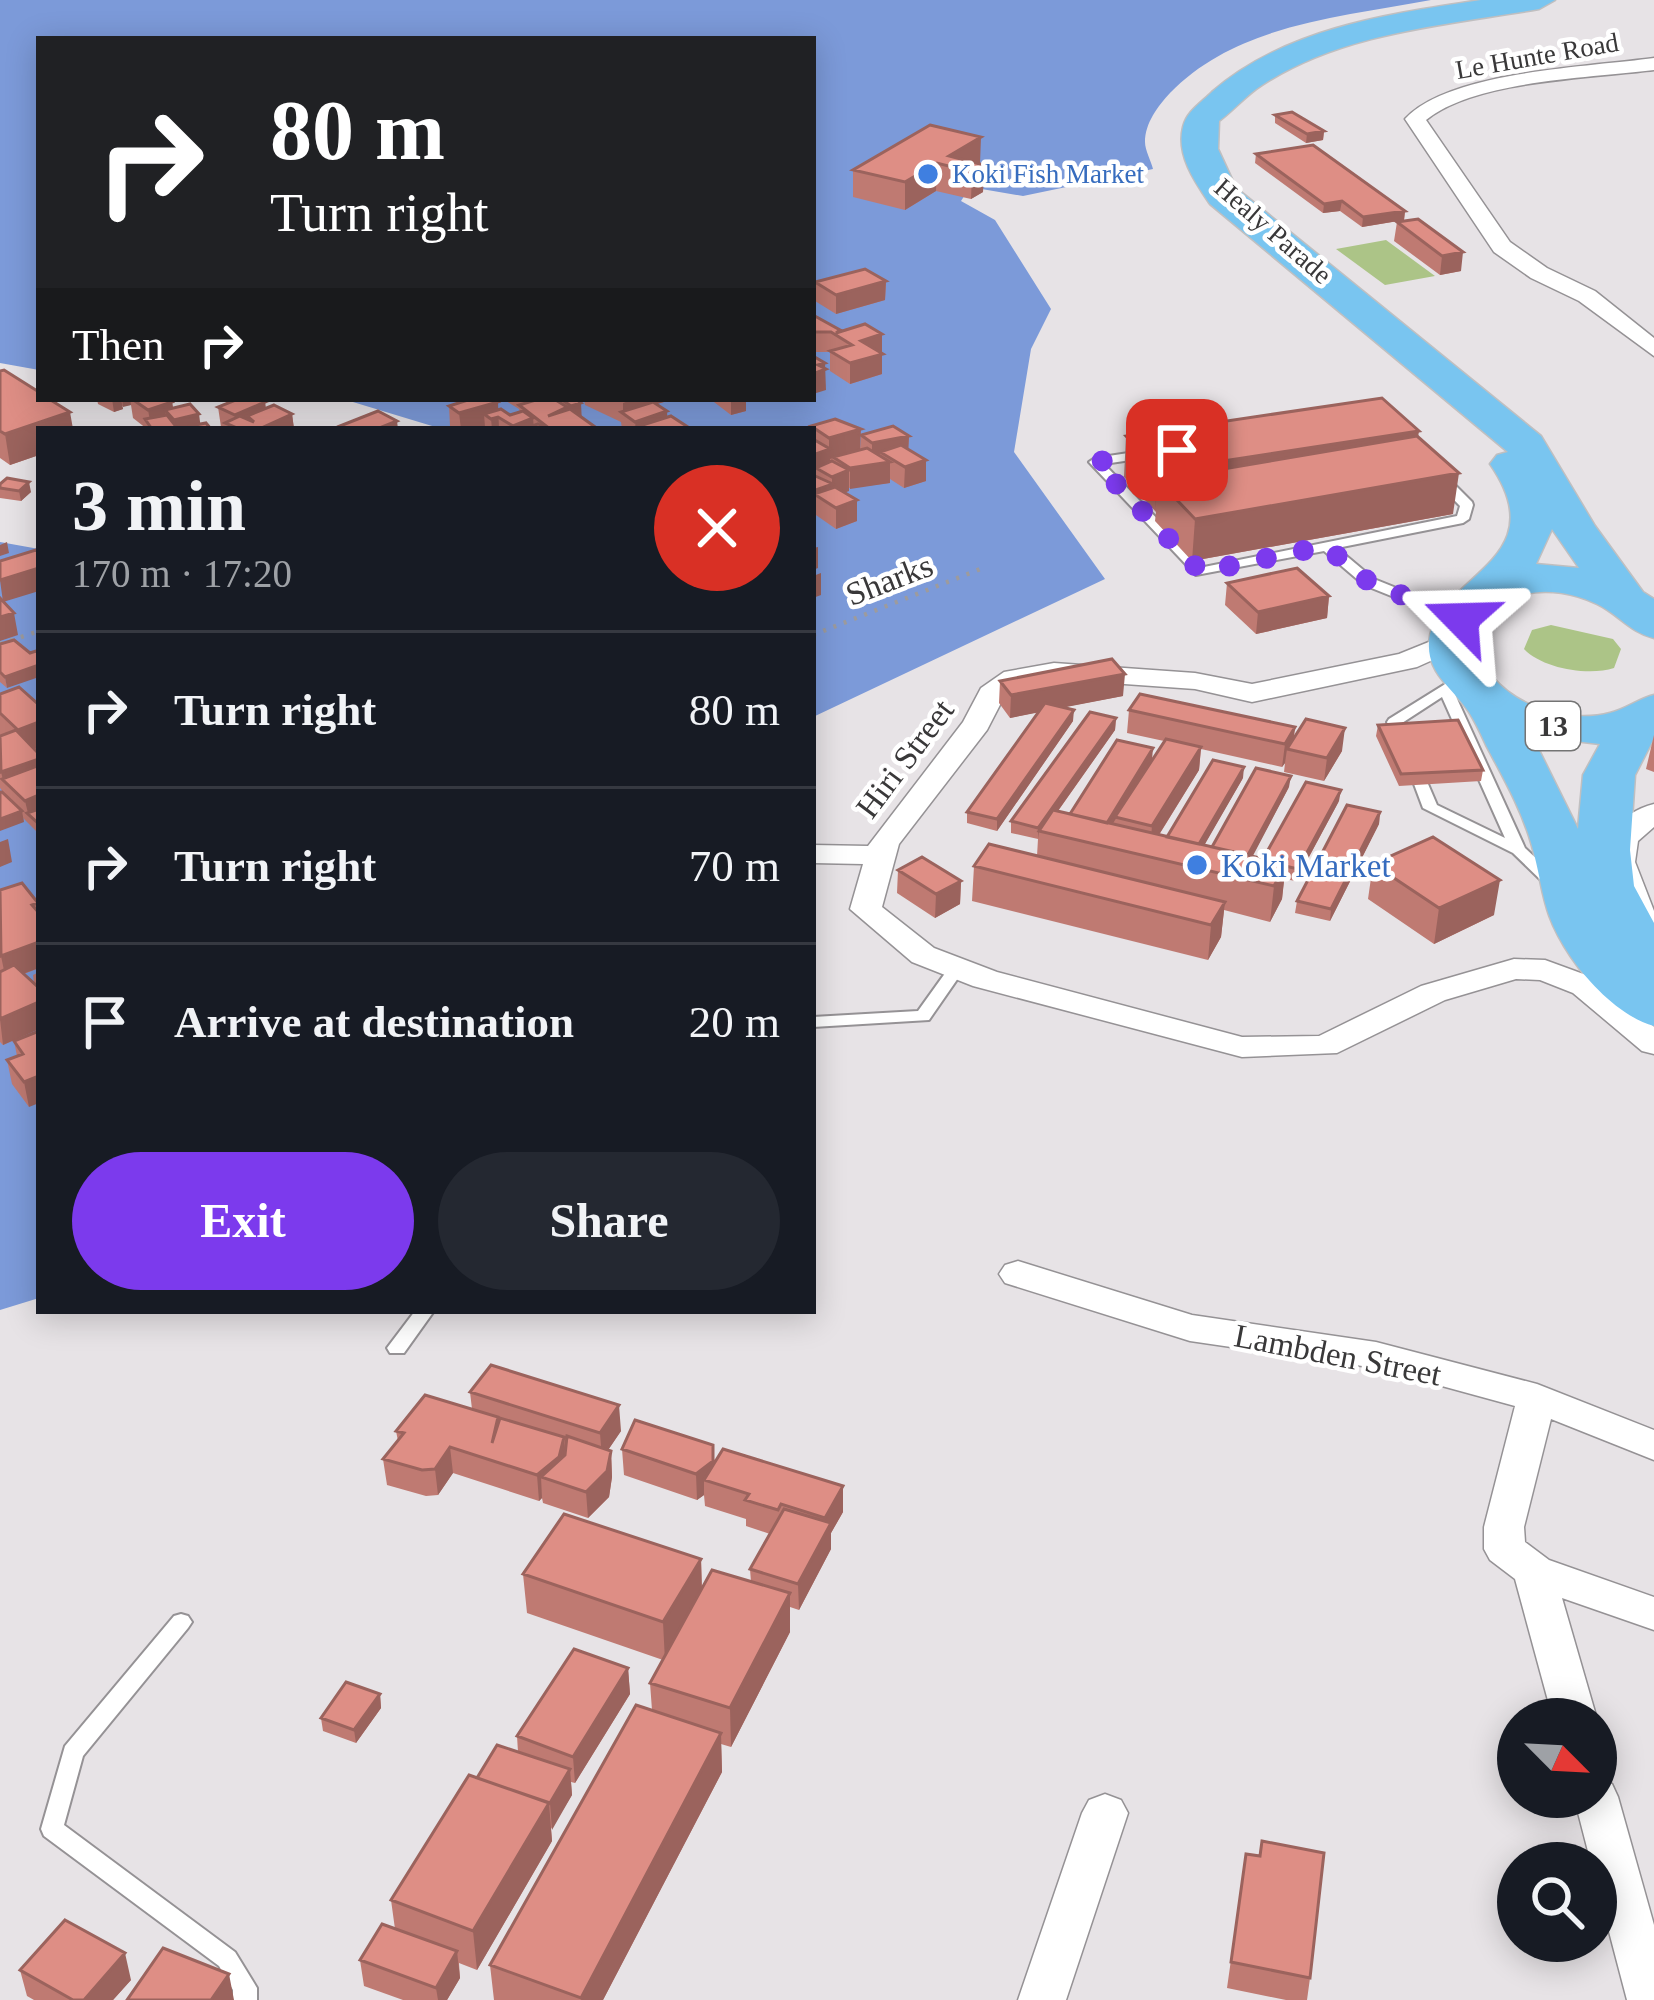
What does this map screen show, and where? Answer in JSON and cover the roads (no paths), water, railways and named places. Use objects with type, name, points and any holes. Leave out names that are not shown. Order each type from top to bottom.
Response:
[{"type":"highway","name":"Healy Parade","points":[[1463,666],[1496,587],[1531,536],[1529,492],[1520,472],[1445,399],[1266,264],[1190,193],[1176,170],[1174,126],[1195,93],[1258,52],[1297,38],[1474,0]]},
{"type":"highway","name":"Healy Parade","points":[[1539,0],[1349,37],[1281,62],[1226,92],[1202,119],[1199,147],[1209,176],[1223,196],[1526,445],[1574,529],[1645,615]]},
{"type":"highway","points":[[1496,587],[1551,579],[1645,615]]},
{"type":"highway","name":"13","points":[[1463,666],[1524,720],[1573,730],[1609,730],[1646,716]]},
{"type":"highway","name":"13","points":[[1463,666],[1544,812],[1558,844],[1574,919],[1598,955],[1654,1009]]},
{"type":"highway","name":"13","points":[[1646,716],[1609,775],[1603,850],[1607,886],[1616,909],[1654,962]]},
{"type":"street","name":"Le Hunte Road","points":[[1654,64],[1463,94],[1425,108],[1415,119],[1502,247],[1539,273],[1587,296],[1654,350]]},
{"type":"street","name":"Hiri Street","points":[[1463,666],[1407,661],[1252,693],[1195,681],[1054,671],[1014,678],[991,694],[977,724],[878,855],[866,909],[923,955],[957,968],[1242,1047],[1324,1046],[1433,993],[1514,969],[1545,970],[1585,986],[1654,1044]]},
{"type":"street","points":[[1654,813],[1624,836],[1618,855],[1624,878],[1654,932]]},
{"type":"street","points":[[816,854],[878,855]]},
{"type":"street","name":"Lambden Street","points":[[1018,1274],[1190,1328],[1376,1355],[1537,1398],[1654,1446]]},
{"type":"street","points":[[1537,1398],[1504,1527],[1505,1549],[1534,1571],[1654,1614]]},
{"type":"street","points":[[1534,1571],[1569,1698]]},
{"type":"street","points":[[1042,2000],[1106,1813]]},
{"type":"street","points":[[1602,1818],[1651,2000]]},
{"type":"lane","points":[[1382,419],[1467,505],[1462,519],[1325,546],[1201,572],[1095,462],[1382,419]]},
{"type":"lane","points":[[1325,546],[1463,666],[1518,850]]},
{"type":"lane","points":[[1398,735],[1394,722],[1463,666]]},
{"type":"lane","points":[[1421,784],[1431,808],[1518,850],[1566,895]]},
{"type":"lane","points":[[816,1022],[923,1016],[957,968]]},
{"type":"lane","points":[[397,1348],[423,1314]]},
{"type":"lane","points":[[181,1622],[73,1752],[52,1829],[227,1959],[245,1988],[244,2000]]},
{"type":"water","points":[[0,0],[1431,0],[1292,27],[1226,52],[1170,93],[1153,115],[1145,142],[1153,169],[1023,196],[970,187],[961,201],[995,220],[1051,309],[1031,349],[1014,452],[1105,579],[816,716],[816,426],[432,426],[353,402],[816,402],[816,36],[36,36],[36,369],[0,363]]},
{"type":"water","points":[[0,542],[36,548],[36,1299],[0,1310]]},
{"type":"place","name":"Koki Fish Market","points":[[928,174]]},
{"type":"place","name":"Koki Market","points":[[1197,865]]}]
